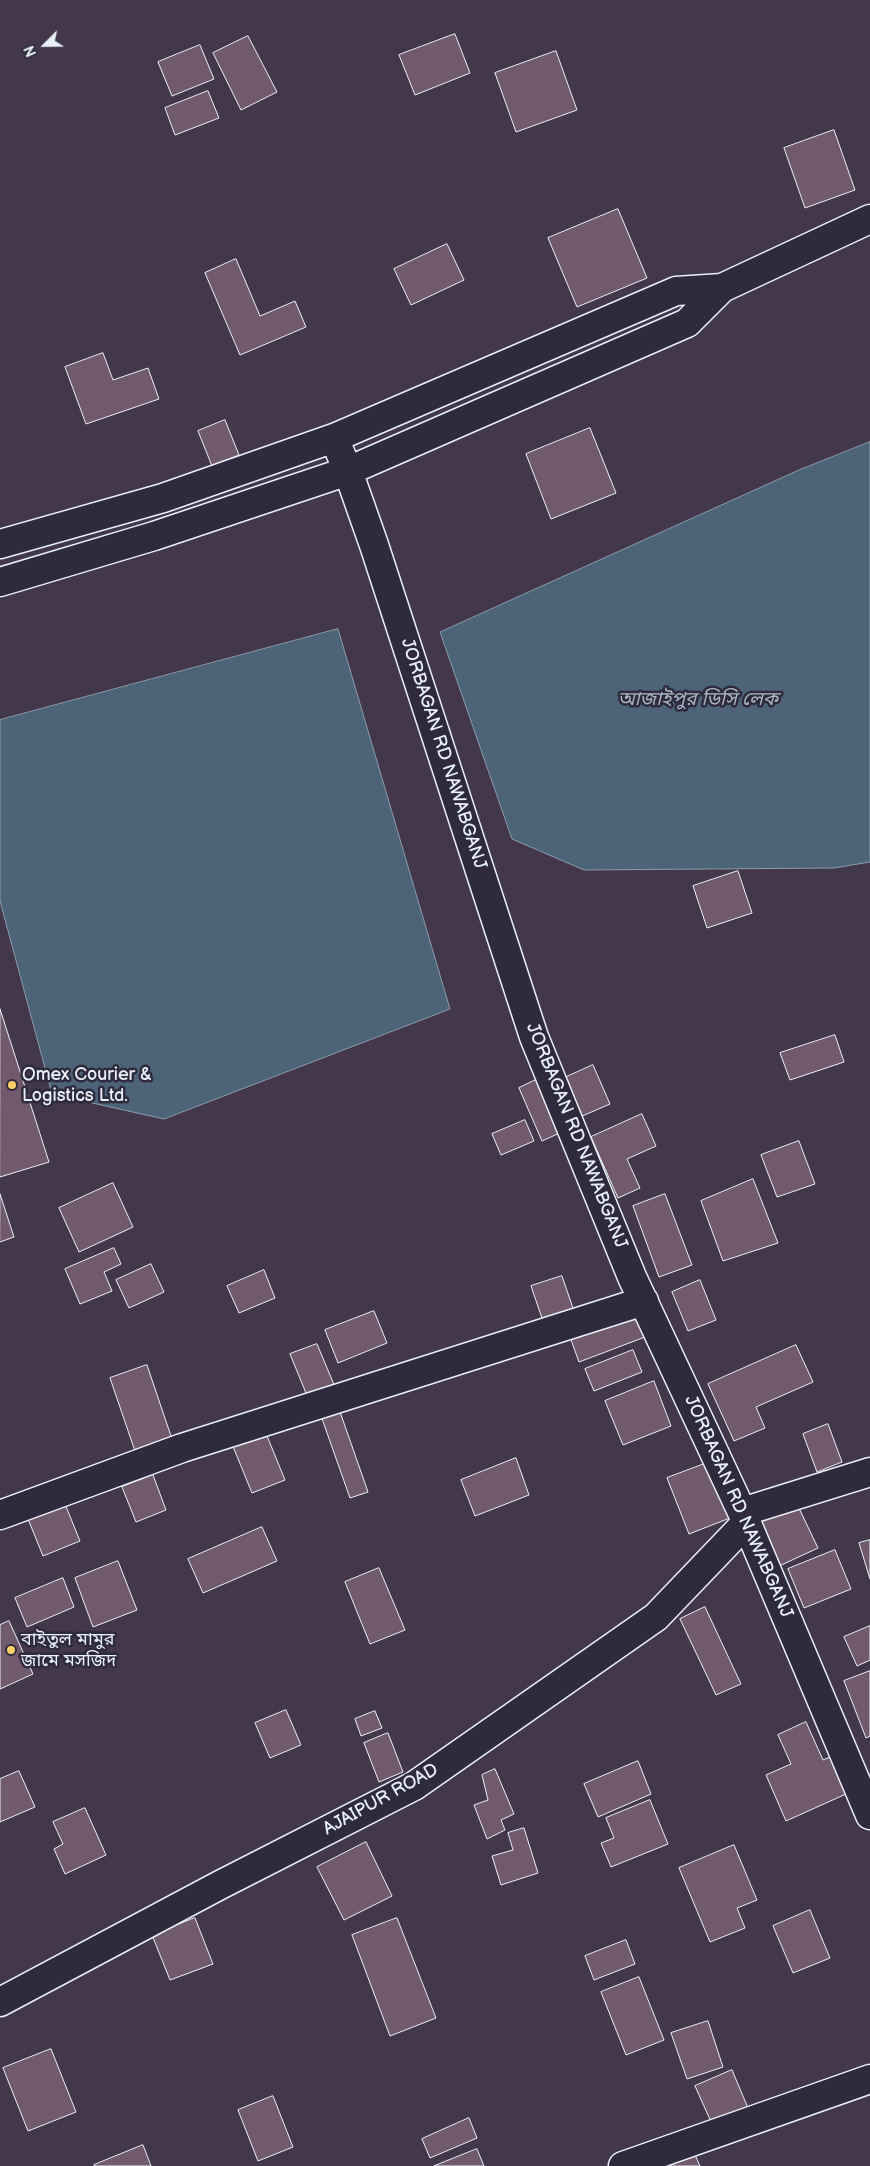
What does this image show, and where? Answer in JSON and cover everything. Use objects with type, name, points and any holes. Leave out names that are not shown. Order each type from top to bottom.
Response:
[{"type":"street","points":[[0,582],[154,536],[348,471],[687,323],[722,288],[870,219]]},
{"type":"street","points":[[0,544],[162,498],[334,438],[676,291],[722,288]]},
{"type":"street","name":"JORBAGAN RD NAWABGANJ","points":[[334,438],[348,471],[458,798],[534,1037],[644,1301],[745,1517],[870,1815]]},
{"type":"street","points":[[0,1515],[182,1448],[644,1301]]},
{"type":"street","points":[[745,1517],[870,1472]]},
{"type":"street","name":"AJAIPUR ROAD","points":[[0,2002],[220,1885],[414,1786],[656,1617],[745,1517]]},
{"type":"street","points":[[623,2166],[870,2079]]},
{"type":"water","name":"আজাইপুর ডিসি লেক","points":[[870,442],[870,862],[834,868],[584,870],[512,839],[440,632],[799,470]]},
{"type":"water","points":[[338,629],[450,1009],[164,1119],[52,1094],[0,901],[0,720]]},
{"type":"building","points":[[455,34],[470,73],[415,95],[399,55]]},
{"type":"building","points":[[248,36],[277,92],[241,110],[213,53]]},
{"type":"building","points":[[200,45],[214,79],[172,96],[158,62]]},
{"type":"building","points":[[556,51],[577,110],[516,132],[495,73]]},
{"type":"building","points":[[208,91],[219,118],[175,135],[165,108]]},
{"type":"building","points":[[834,130],[855,190],[805,208],[784,148]]},
{"type":"building","points":[[618,209],[647,278],[577,307],[548,238]]},
{"type":"building","points":[[447,244],[464,280],[411,305],[394,269]]},
{"type":"building","points":[[236,259],[260,316],[295,301],[306,327],[240,355],[205,273]]},
{"type":"building","points":[[103,353],[113,380],[148,368],[159,399],[86,424],[65,367]]},
{"type":"building","points":[[225,420],[239,455],[212,466],[198,431]]},
{"type":"building","points":[[590,428],[616,493],[551,519],[526,454]]},
{"type":"building","points":[[738,871],[752,913],[707,928],[693,886]]},
{"type":"building","name":"Omex Courier & Logistics Ltd.","points":[[0,1009],[49,1162],[0,1177]]},
{"type":"building","points":[[835,1035],[844,1062],[790,1080],[780,1053]]},
{"type":"building","points":[[593,1065],[610,1104],[580,1117],[562,1079]]},
{"type":"building","points":[[538,1079],[562,1132],[542,1141],[519,1088]]},
{"type":"building","points":[[642,1114],[656,1146],[627,1159],[640,1188],[618,1198],[591,1137]]},
{"type":"building","points":[[525,1120],[534,1141],[501,1155],[492,1134]]},
{"type":"building","points":[[799,1141],[815,1184],[777,1197],[761,1155]]},
{"type":"building","points":[[753,1179],[778,1243],[723,1261],[701,1201]]},
{"type":"building","points":[[113,1183],[133,1227],[79,1252],[59,1208]]},
{"type":"building","points":[[0,1194],[14,1237],[0,1242]]},
{"type":"building","points":[[665,1194],[692,1265],[659,1277],[633,1206]]},
{"type":"building","points":[[114,1248],[121,1264],[104,1272],[112,1291],[80,1304],[65,1269]]},
{"type":"building","points":[[151,1264],[164,1292],[129,1308],[116,1280]]},
{"type":"building","points":[[264,1270],[275,1298],[239,1313],[227,1286]]},
{"type":"building","points":[[562,1276],[575,1314],[544,1324],[531,1286]]},
{"type":"building","points":[[700,1280],[716,1320],[688,1331],[672,1292]]},
{"type":"building","points":[[374,1311],[387,1343],[338,1363],[325,1330]]},
{"type":"building","points":[[635,1312],[645,1337],[579,1362],[570,1337]]},
{"type":"building","points":[[317,1344],[335,1387],[308,1398],[290,1354]]},
{"type":"building","points":[[796,1345],[813,1382],[756,1407],[765,1428],[734,1441],[708,1384]]},
{"type":"building","points":[[633,1350],[642,1372],[594,1391],[585,1369]]},
{"type":"building","points":[[147,1365],[174,1445],[137,1457],[110,1378]]},
{"type":"building","points":[[654,1381],[671,1426],[623,1445],[605,1401]]},
{"type":"building","points":[[338,1406],[368,1492],[350,1498],[320,1413]]},
{"type":"building","points":[[828,1424],[842,1462],[817,1472],[803,1434]]},
{"type":"building","points":[[265,1431],[285,1480],[252,1493],[232,1444]]},
{"type":"building","points":[[516,1458],[529,1495],[475,1516],[461,1480]]},
{"type":"building","points":[[707,1463],[730,1518],[689,1534],[667,1478]]},
{"type":"building","points":[[153,1475],[166,1510],[136,1522],[122,1487]]},
{"type":"building","points":[[65,1504],[80,1541],[43,1556],[28,1519]]},
{"type":"building","points":[[797,1504],[818,1548],[777,1567],[757,1523]]},
{"type":"building","points":[[262,1527],[277,1561],[203,1593],[188,1559]]},
{"type":"building","points":[[870,1540],[870,1579],[859,1543]]},
{"type":"building","points":[[835,1550],[851,1589],[804,1608],[788,1569]]},
{"type":"building","points":[[118,1561],[137,1610],[93,1627],[75,1578]]},
{"type":"building","points":[[379,1568],[405,1630],[370,1644],[345,1582]]},
{"type":"building","points":[[63,1578],[74,1607],[27,1627],[15,1598]]},
{"type":"building","points":[[705,1607],[741,1684],[716,1695],[680,1619]]},
{"type":"building","name":"বাইতুল মামুর জামে মসজিদ","points":[[9,1621],[33,1674],[0,1689],[0,1625]]},
{"type":"building","points":[[870,1626],[870,1660],[857,1666],[844,1637]]},
{"type":"building","points":[[870,1671],[870,1736],[866,1738],[844,1681]]},
{"type":"building","points":[[286,1710],[301,1745],[270,1758],[255,1723]]},
{"type":"building","points":[[375,1711],[382,1728],[361,1736],[355,1719]]},
{"type":"building","points":[[806,1722],[823,1760],[830,1757],[846,1794],[786,1821],[766,1775],[791,1764],[778,1735]]},
{"type":"building","points":[[388,1733],[403,1772],[379,1782],[364,1743]]},
{"type":"building","points":[[638,1761],[651,1794],[598,1817],[584,1784]]},
{"type":"building","points":[[495,1769],[514,1814],[501,1820],[505,1830],[487,1839],[474,1805],[488,1800],[482,1775]]},
{"type":"building","points":[[19,1771],[35,1807],[0,1822],[0,1779]]},
{"type":"building","points":[[650,1800],[668,1844],[611,1867],[601,1843],[614,1838],[606,1818]]},
{"type":"building","points":[[85,1808],[106,1855],[65,1874],[54,1849],[63,1844],[53,1822]]},
{"type":"building","points":[[524,1828],[538,1873],[501,1885],[492,1856],[513,1850],[508,1833]]},
{"type":"building","points":[[366,1842],[392,1896],[344,1920],[317,1867]]},
{"type":"building","points":[[734,1845],[757,1900],[737,1908],[745,1928],[710,1942],[679,1868]]},
{"type":"building","points":[[810,1910],[830,1958],[793,1973],[773,1926]]},
{"type":"building","points":[[195,1918],[213,1964],[170,1980],[152,1935]]},
{"type":"building","points":[[397,1918],[436,2018],[390,2036],[352,1935]]},
{"type":"building","points":[[626,1940],[635,1964],[594,1980],[585,1956]]},
{"type":"building","points":[[639,1977],[664,2040],[626,2055],[601,1992]]},
{"type":"building","points":[[708,2021],[723,2067],[687,2079],[671,2033]]},
{"type":"building","points":[[51,2049],[76,2112],[28,2131],[3,2068]]},
{"type":"building","points":[[732,2070],[748,2108],[712,2124],[695,2086]]},
{"type":"building","points":[[273,2096],[293,2147],[258,2161],[238,2110]]},
{"type":"building","points":[[469,2118],[477,2138],[430,2158],[422,2139]]},
{"type":"building","points":[[143,2145],[151,2166],[94,2166],[94,2165]]},
{"type":"building","points":[[477,2149],[484,2166],[434,2166]]},
{"type":"building","points":[[693,2150],[700,2166],[655,2166]]},
{"type":"place","name":"Omex Courier & Logistics Ltd.","points":[[12,1085]]},
{"type":"place","name":"বাইতুল মামুর জামে মসজিদ","points":[[11,1650]]}]
